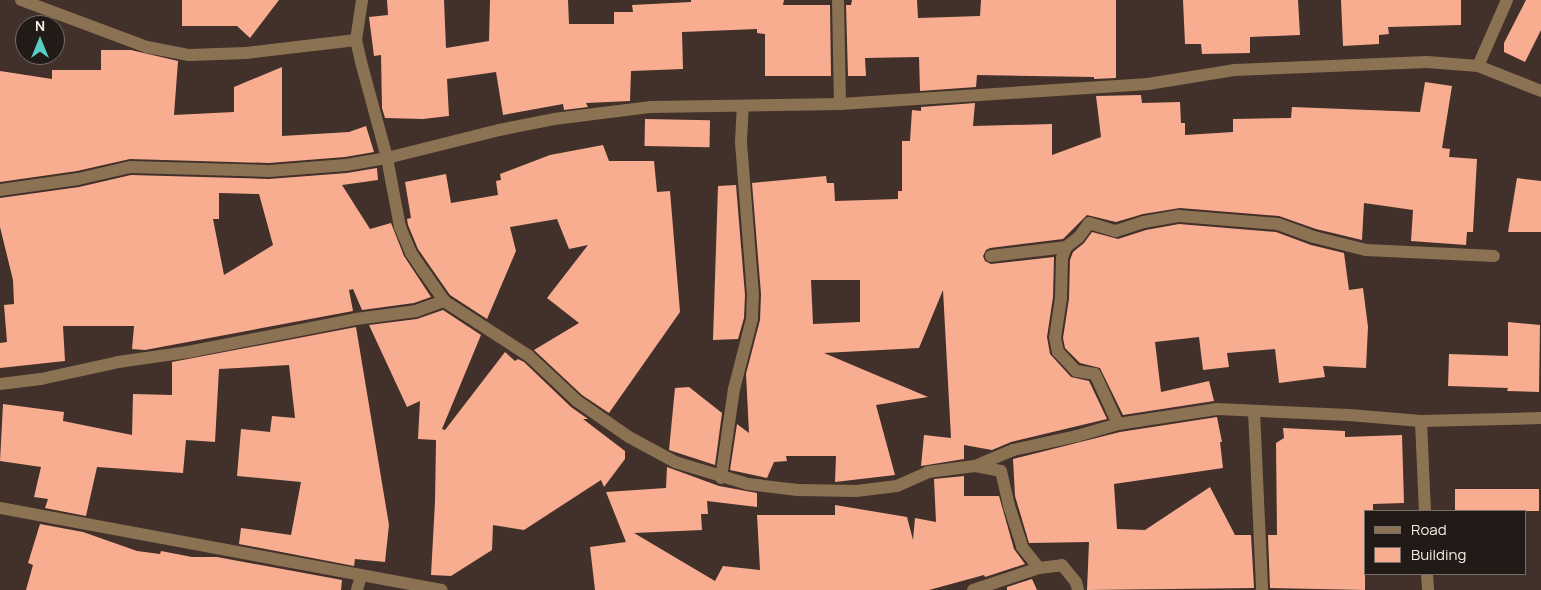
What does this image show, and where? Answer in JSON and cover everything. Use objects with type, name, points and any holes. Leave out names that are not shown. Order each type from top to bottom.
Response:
[{"type":"street","points":[[21,0],[147,47],[189,55],[246,53],[356,40]]},
{"type":"street","points":[[362,0],[356,40],[375,120],[387,158],[400,226],[411,253],[444,301],[529,356],[576,401],[629,437],[675,462],[702,469],[721,478],[748,484],[798,490],[856,491],[897,486],[928,472],[975,466],[1013,450],[1077,436],[1118,424],[1217,409],[1349,414],[1421,421],[1541,418]]},
{"type":"street","points":[[838,0],[840,104]]},
{"type":"street","points":[[1478,66],[1507,0]]},
{"type":"street","points":[[0,190],[78,179],[130,167],[269,171],[346,165],[387,158],[499,130],[554,119],[651,107],[840,104],[1148,84],[1234,70],[1427,62],[1478,66],[1541,91]]},
{"type":"street","points":[[721,478],[734,389],[752,319],[753,295],[741,141],[743,107]]},
{"type":"street","points":[[990,256],[1066,247],[1079,237],[1089,223],[1116,231],[1144,222],[1179,216],[1278,224],[1314,237],[1366,250],[1494,256]]},
{"type":"street","points":[[1066,247],[1062,258],[1061,298],[1055,338],[1058,352],[1076,371],[1095,374],[1118,424]]},
{"type":"street","points":[[0,384],[42,380],[118,362],[188,352],[356,319],[416,311],[444,301]]},
{"type":"street","points":[[1254,411],[1262,590]]},
{"type":"street","points":[[1421,421],[1425,510]]},
{"type":"street","points":[[975,466],[1000,471],[1022,547],[1039,568]]},
{"type":"street","points":[[0,508],[441,590]]},
{"type":"street","points":[[973,590],[1039,568],[1062,565],[1076,582],[1078,590]]},
{"type":"street","points":[[1427,575],[1428,590]]},
{"type":"street","points":[[357,590],[361,576]]},
{"type":"building","points":[[182,0],[279,0],[250,38],[237,26],[182,26]]},
{"type":"building","points":[[387,0],[444,0],[446,48],[489,41],[490,0],[568,0],[569,24],[614,24],[614,12],[633,12],[632,5],[691,2],[691,0],[784,0],[783,5],[830,5],[831,76],[765,76],[765,34],[757,33],[757,29],[682,32],[683,69],[631,71],[630,101],[586,103],[588,107],[564,110],[563,104],[503,115],[496,72],[447,79],[449,116],[423,119],[385,118],[382,108],[381,55],[374,56],[369,17],[388,15]]},
{"type":"building","points":[[852,0],[917,0],[918,18],[980,16],[981,0],[1116,0],[1116,78],[977,75],[976,87],[920,91],[919,57],[865,58],[866,76],[848,76],[846,5],[851,5]]},
{"type":"building","points":[[1183,0],[1298,0],[1300,35],[1250,37],[1250,53],[1202,54],[1201,44],[1185,44]]},
{"type":"building","points":[[1341,0],[1461,0],[1461,25],[1388,27],[1389,34],[1379,35],[1379,44],[1343,46]]},
{"type":"building","points":[[1526,0],[1541,0],[1541,30],[1525,62],[1504,52],[1504,43]]},
{"type":"building","points":[[101,50],[131,50],[178,61],[174,115],[234,112],[234,87],[282,67],[282,136],[349,132],[366,126],[374,152],[345,157],[269,163],[130,159],[77,171],[0,182],[0,71],[52,79],[52,70],[101,70]]},
{"type":"building","points":[[1425,82],[1452,86],[1442,148],[1450,149],[1449,157],[1477,159],[1473,232],[1467,232],[1466,245],[1411,241],[1413,210],[1364,203],[1362,240],[1316,229],[1279,216],[1180,208],[1143,214],[1116,222],[1087,215],[1063,239],[990,248],[986,250],[983,256],[985,261],[991,264],[1054,257],[1053,297],[1047,337],[1050,354],[1071,377],[1089,381],[1107,419],[1011,442],[992,450],[964,445],[964,459],[921,466],[924,435],[951,438],[943,290],[919,348],[824,353],[928,397],[876,405],[895,475],[835,482],[836,456],[786,456],[787,461],[774,462],[767,478],[730,470],[737,424],[749,433],[746,374],[760,320],[761,294],[752,183],[826,176],[827,183],[834,183],[835,201],[898,199],[898,191],[902,191],[902,141],[910,141],[912,110],[921,111],[921,107],[975,103],[973,126],[1052,124],[1052,155],[1101,137],[1096,96],[1141,95],[1142,103],[1180,102],[1181,123],[1185,123],[1185,135],[1233,132],[1233,119],[1291,118],[1292,107],[1420,112]],"holes":[[[811,280],[860,280],[860,322],[813,324]]]},
{"type":"building","points":[[645,119],[710,120],[710,147],[645,146]]},
{"type":"building","points":[[603,145],[609,161],[654,161],[657,192],[670,191],[680,312],[609,413],[582,395],[534,350],[579,323],[547,298],[588,245],[569,249],[557,219],[510,227],[516,251],[487,319],[450,295],[418,249],[408,225],[407,219],[411,218],[405,182],[446,174],[451,203],[498,195],[496,181],[501,180],[500,174],[550,155]]},
{"type":"building","points":[[377,168],[378,180],[342,185],[370,229],[391,223],[404,256],[431,297],[414,303],[362,310],[353,289],[349,290],[353,311],[145,350],[132,349],[134,326],[63,326],[65,361],[0,368],[0,343],[7,342],[4,305],[14,304],[13,280],[0,227],[0,198],[79,187],[131,175],[269,179],[347,173]],"holes":[[[219,193],[259,194],[273,245],[224,275],[213,219],[219,219]]]},
{"type":"building","points":[[1517,178],[1541,181],[1541,232],[1508,232]]},
{"type":"building","points":[[736,185],[745,295],[744,318],[738,339],[713,340],[718,186]]},
{"type":"building","points":[[1179,224],[1276,232],[1311,245],[1344,253],[1349,290],[1363,288],[1368,327],[1366,368],[1323,366],[1325,377],[1279,383],[1275,349],[1227,353],[1229,367],[1203,370],[1199,337],[1155,342],[1161,392],[1209,381],[1214,401],[1123,415],[1100,368],[1080,363],[1065,348],[1063,338],[1069,299],[1070,260],[1073,252],[1084,243],[1092,232],[1118,239],[1146,230]]},
{"type":"building","points":[[443,310],[481,335],[442,429],[445,430],[505,352],[515,361],[518,359],[524,362],[571,407],[588,419],[583,419],[625,451],[625,459],[604,487],[601,480],[524,530],[493,525],[492,550],[451,576],[431,575],[436,440],[418,439],[420,401],[407,407],[369,325],[417,319]]},
{"type":"building","points":[[1508,322],[1540,325],[1539,392],[1507,391],[1508,388],[1448,386],[1449,354],[1508,356]]},
{"type":"building","points":[[356,327],[389,525],[385,562],[355,559],[354,566],[239,544],[241,528],[291,535],[301,482],[237,476],[241,429],[270,432],[272,416],[295,418],[289,365],[219,369],[215,442],[186,440],[183,473],[97,467],[86,516],[45,508],[48,499],[34,497],[41,467],[0,461],[3,404],[64,412],[63,421],[132,435],[133,394],[172,395],[172,362]]},
{"type":"building","points":[[689,387],[722,413],[715,465],[669,450],[675,388]]},
{"type":"building","points":[[1217,417],[1222,442],[1220,442],[1223,468],[1114,484],[1117,529],[1145,530],[1210,487],[1235,535],[1251,535],[1254,588],[1087,590],[1089,542],[1029,543],[1015,496],[1013,459],[1120,432]]},
{"type":"building","points":[[1283,428],[1345,431],[1345,437],[1402,435],[1404,503],[1373,504],[1373,510],[1364,510],[1365,590],[1270,588],[1268,535],[1277,535],[1276,443],[1284,438]]},
{"type":"building","points":[[667,467],[719,486],[757,493],[757,507],[707,501],[708,514],[701,514],[702,530],[634,533],[715,581],[723,566],[760,570],[757,515],[835,515],[835,505],[907,517],[913,540],[915,518],[936,522],[934,479],[964,476],[964,496],[999,496],[1014,549],[1025,564],[985,577],[984,575],[929,590],[595,590],[590,547],[626,542],[606,492],[666,488]]},
{"type":"building","points":[[1455,489],[1539,489],[1539,511],[1455,510]]},
{"type":"building","points":[[40,524],[83,532],[137,551],[160,554],[161,551],[192,557],[217,557],[342,580],[341,590],[26,590],[33,565],[28,563]]},
{"type":"building","points":[[1032,579],[1037,590],[1007,590],[1007,587]]}]
